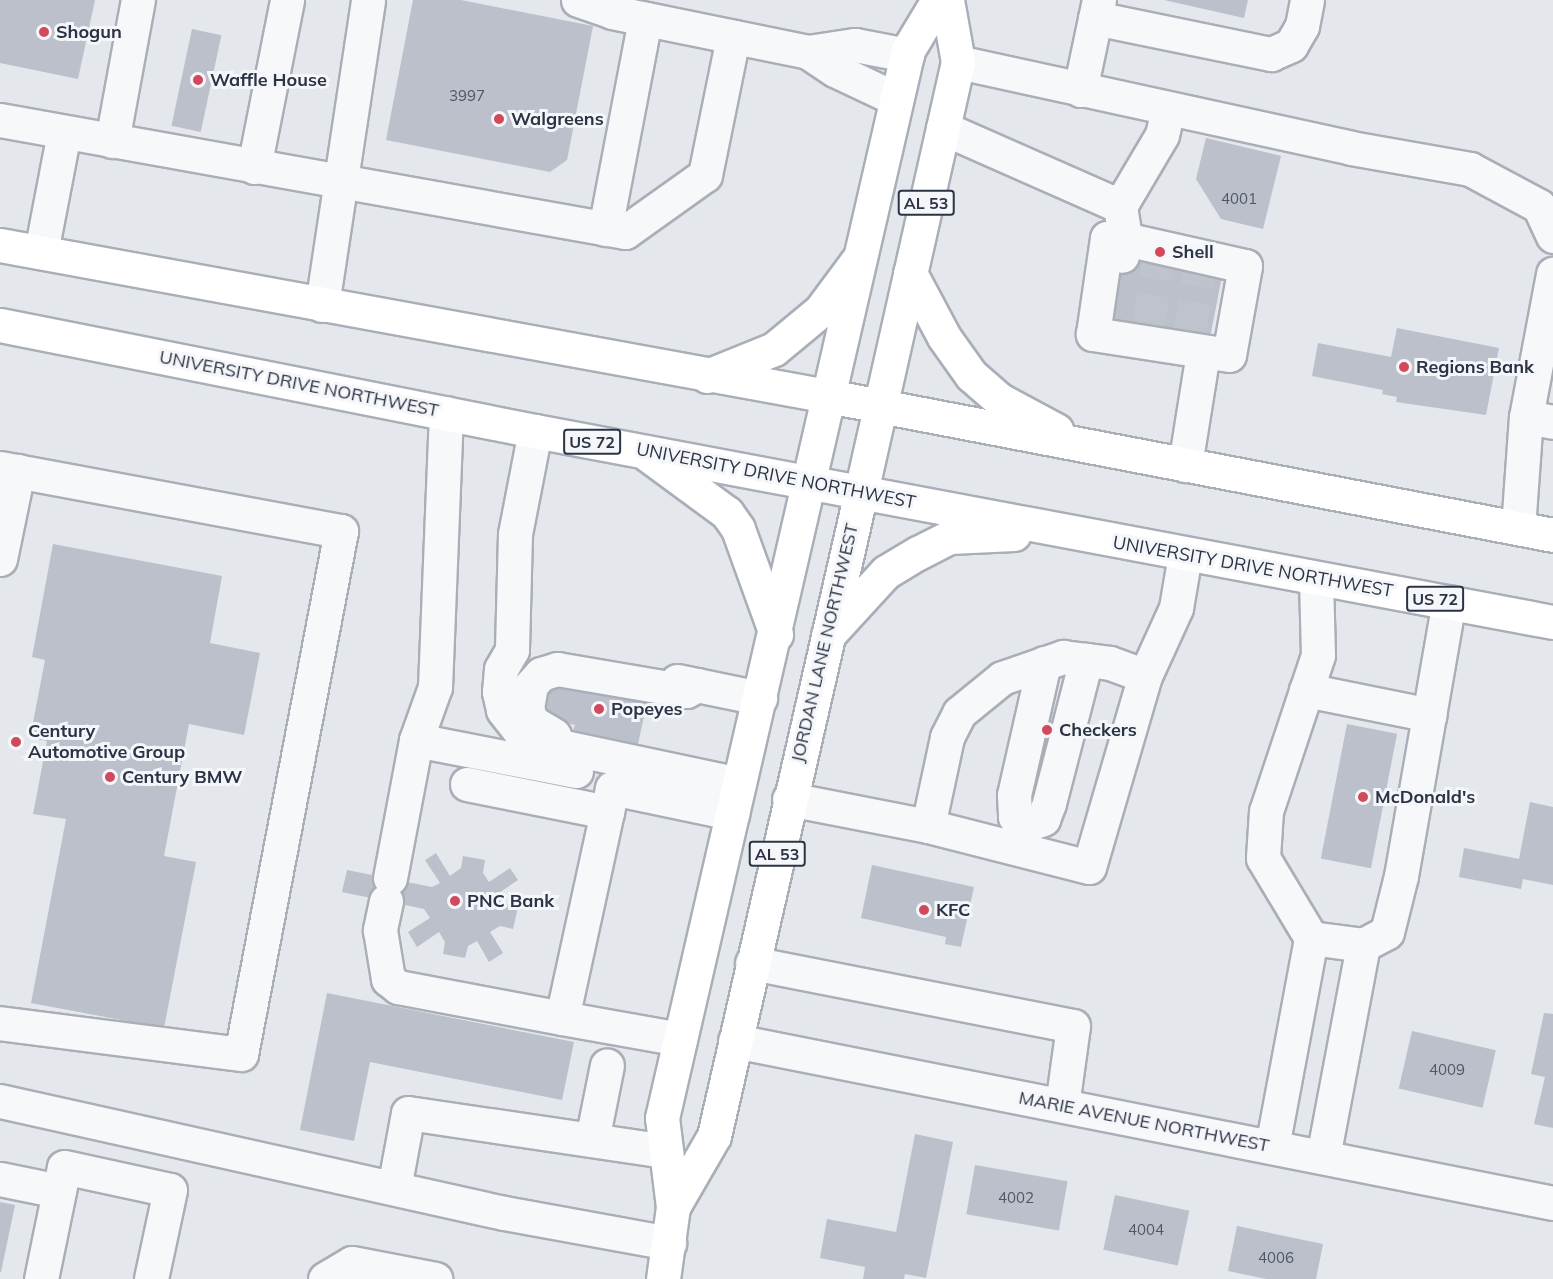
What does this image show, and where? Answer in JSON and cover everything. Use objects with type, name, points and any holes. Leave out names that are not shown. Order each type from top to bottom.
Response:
[{"type":"main road","name":"JORDAN LANE NORTHWEST","points":[[663,1279],[673,1207],[662,1118],[735,798],[776,634],[858,260],[896,99],[907,55],[938,0]]},
{"type":"main road","name":"JORDAN LANE NORTHWEST","points":[[673,1207],[714,1136],[789,799],[861,492],[958,62],[947,0]]},
{"type":"main road","points":[[0,244],[706,376],[828,396],[1553,535]]},
{"type":"main road","points":[[706,376],[774,349],[820,311],[858,260]]},
{"type":"main road","points":[[910,273],[944,337],[971,375],[1000,400],[1087,446]]},
{"type":"main road","name":"UNIVERSITY DRIVE NORTHWEST","points":[[0,325],[535,431],[810,481],[1185,555],[1553,622]]},
{"type":"main road","points":[[642,451],[727,513],[738,529],[776,634]]},
{"type":"main road","points":[[828,635],[886,572],[950,537],[1066,532]]},
{"type":"street","points":[[112,141],[138,0]]},
{"type":"street","points":[[254,167],[287,0]]},
{"type":"street","points":[[322,305],[368,0]]},
{"type":"street","points":[[578,0],[645,19],[808,52],[855,45],[907,55]]},
{"type":"street","points":[[1198,38],[1269,32],[1283,23],[1289,0]]},
{"type":"street","points":[[1080,90],[1097,9],[1198,38],[1271,54],[1291,45],[1302,26],[1306,0]]},
{"type":"street","points":[[605,229],[645,19]]},
{"type":"street","points":[[0,120],[340,183],[625,232],[705,175],[733,37]]},
{"type":"street","points":[[808,52],[835,70],[896,99]]},
{"type":"street","points":[[958,62],[1168,109],[1470,169],[1539,206],[1553,236]]},
{"type":"street","points":[[1124,248],[1120,206],[1162,135],[1168,109]]},
{"type":"street","points":[[943,128],[1120,206]]},
{"type":"street","points":[[41,252],[64,132]]},
{"type":"street","points":[[1107,238],[1124,248],[1201,264],[1245,266],[1229,356],[1146,334],[1108,328],[1093,334],[1107,238]]},
{"type":"street","points":[[1518,528],[1540,419],[1553,274]]},
{"type":"street","points":[[1185,465],[1193,345]]},
{"type":"street","points":[[446,413],[435,687],[416,740],[380,930],[388,978],[398,987],[680,1039]]},
{"type":"street","points":[[535,431],[515,534],[512,650],[501,669],[499,692],[503,710],[520,732],[571,751],[694,776]]},
{"type":"street","points":[[0,559],[9,470],[341,531],[241,1054],[0,1023]]},
{"type":"street","points":[[789,799],[928,826],[1025,837],[1089,867],[1145,676],[1176,608],[1185,555]]},
{"type":"street","points":[[1272,1148],[1311,939],[1263,858],[1266,811],[1318,656],[1316,579]]},
{"type":"street","points":[[1311,939],[1364,945],[1387,932],[1401,876],[1449,602]]},
{"type":"street","points":[[512,650],[760,698]]},
{"type":"street","points":[[928,826],[948,737],[959,713],[1002,678],[1063,657],[1110,663],[1145,676]]},
{"type":"street","points":[[1025,837],[1043,819],[1049,803],[1086,660]]},
{"type":"street","points":[[1025,837],[1015,816],[1014,795],[1044,663]]},
{"type":"street","points":[[698,685],[686,691],[557,669],[541,674],[531,685],[527,708],[531,722],[551,734],[676,760],[694,776],[735,798]]},
{"type":"street","points":[[1306,690],[1430,715]]},
{"type":"street","points":[[416,740],[591,774],[610,800],[562,1018]]},
{"type":"street","points":[[467,784],[610,800],[735,798]]},
{"type":"street","points":[[1323,1157],[1364,945]]},
{"type":"street","points":[[752,963],[1073,1026],[1062,1105]]},
{"type":"street","name":"MARIE AVENUE NORTHWEST","points":[[735,1041],[1553,1203]]},
{"type":"street","points":[[592,1140],[607,1065]]},
{"type":"street","points":[[0,1101],[394,1188],[669,1243]]},
{"type":"street","points":[[394,1188],[408,1113],[666,1151]]},
{"type":"street","points":[[41,1279],[64,1167],[170,1190],[152,1279]]},
{"type":"street","points":[[0,1179],[59,1191]]},
{"type":"street","points":[[325,1279],[352,1263],[435,1279]]},
{"type":"building","name":"Shogun","points":[[0,0],[95,0],[78,79],[0,63]]},
{"type":"building","points":[[413,0],[461,0],[593,26],[567,160],[550,172],[386,140]]},
{"type":"building","points":[[1164,0],[1248,0],[1244,18]]},
{"type":"building","name":"Waffle House","points":[[192,29],[221,35],[201,132],[171,126]]},
{"type":"building","points":[[1206,138],[1281,156],[1263,229],[1221,219],[1196,179]]},
{"type":"building","points":[[1122,256],[1222,275],[1210,339],[1110,320]]},
{"type":"building","name":"Regions Bank","points":[[1397,328],[1499,348],[1486,415],[1396,402],[1397,397],[1382,394],[1383,390],[1312,376],[1318,343],[1391,357]]},
{"type":"building","name":"Century BMW","points":[[53,544],[222,576],[210,643],[260,653],[244,735],[189,724],[164,856],[196,862],[164,1028],[31,1003],[66,819],[33,814],[47,741],[30,738],[45,660],[32,657]]},
{"type":"building","points":[[552,681],[649,693],[638,744],[573,730],[575,725],[544,718]]},
{"type":"building","points":[[1041,688],[1057,691],[1042,766],[1026,763]]},
{"type":"building","points":[[1347,724],[1397,734],[1371,868],[1321,858]]},
{"type":"building","points":[[1530,802],[1553,807],[1553,885],[1523,879],[1521,889],[1459,877],[1464,848],[1519,859]]},
{"type":"building","points":[[436,853],[450,876],[461,868],[463,856],[485,860],[483,873],[489,882],[510,868],[518,880],[496,895],[502,903],[518,907],[513,929],[500,926],[490,932],[503,953],[489,962],[477,941],[468,946],[465,958],[443,954],[445,942],[439,932],[417,947],[408,932],[430,918],[424,909],[342,892],[347,870],[432,887],[440,883],[425,860]]},
{"type":"building","points":[[872,865],[974,887],[961,947],[945,944],[946,937],[861,918]]},
{"type":"building","points":[[327,993],[574,1042],[562,1100],[370,1062],[354,1141],[300,1130]]},
{"type":"building","points":[[1544,1013],[1553,1014],[1553,1128],[1534,1124],[1545,1077],[1531,1074]]},
{"type":"building","points":[[1412,1031],[1496,1050],[1483,1108],[1399,1088]]},
{"type":"building","points":[[915,1134],[953,1142],[926,1278],[905,1274],[904,1279],[863,1279],[865,1267],[820,1258],[827,1219],[896,1232]]},
{"type":"building","points":[[975,1165],[1068,1181],[1059,1231],[966,1214]]},
{"type":"building","points":[[1115,1195],[1189,1211],[1178,1266],[1103,1250]]},
{"type":"building","points":[[0,1202],[15,1205],[1,1272],[0,1272]]},
{"type":"building","points":[[1237,1226],[1323,1244],[1316,1279],[1266,1279],[1228,1271]]},
{"type":"tunnel","points":[[1148,327],[1158,263]]},
{"type":"tunnel","points":[[1189,334],[1200,271]]},
{"type":"place","name":"Shogun","points":[[44,32]]},
{"type":"place","name":"Waffle House","points":[[198,80]]},
{"type":"place","name":"Walgreens","points":[[499,119]]},
{"type":"place","name":"Shell","points":[[1160,252]]},
{"type":"place","name":"Regions Bank","points":[[1404,367]]},
{"type":"place","name":"Popeyes","points":[[599,709]]},
{"type":"place","name":"Checkers","points":[[1047,730]]},
{"type":"place","name":"Century Automotive Group","points":[[16,742]]},
{"type":"place","name":"Century BMW","points":[[110,777]]},
{"type":"place","name":"McDonald's","points":[[1363,797]]},
{"type":"place","name":"PNC Bank","points":[[455,901]]},
{"type":"place","name":"KFC","points":[[924,910]]}]
